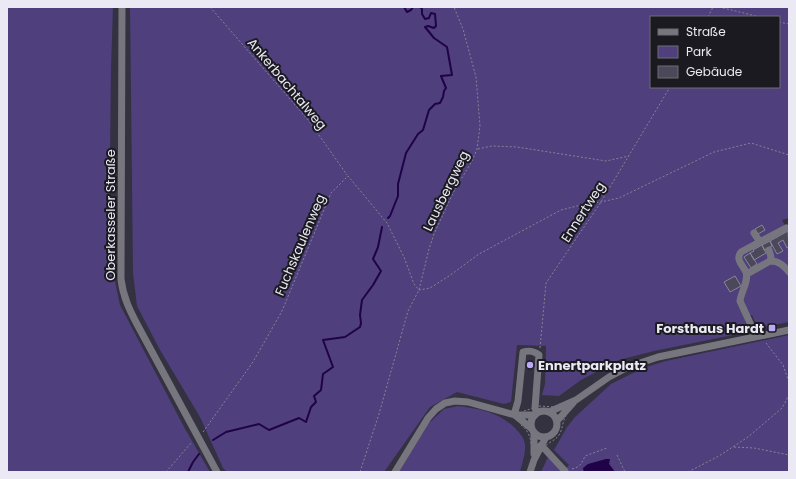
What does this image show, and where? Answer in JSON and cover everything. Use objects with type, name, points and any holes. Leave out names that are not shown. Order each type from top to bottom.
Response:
[{"type":"street","name":"Oberkasseler Straße","points":[[122,7],[122,292],[138,326],[217,472]]},
{"type":"street","points":[[759,336],[740,301],[744,291],[747,274],[738,259],[739,255],[741,252],[786,228]]},
{"type":"street","points":[[754,233],[760,242]]},
{"type":"street","points":[[769,250],[772,257],[770,261]]},
{"type":"street","points":[[747,274],[770,261],[778,261],[789,272]]},
{"type":"street","points":[[395,472],[428,418],[436,409],[445,403],[455,401],[468,402],[514,415],[536,414],[545,411],[549,412],[561,409],[609,377],[628,367],[658,357],[789,330]]},
{"type":"street","points":[[514,415],[518,401],[523,352],[535,352],[539,355],[535,408],[536,414],[532,420],[535,446],[534,460]]},
{"type":"street","points":[[514,415],[541,437],[546,437],[553,434],[556,430],[561,409]]},
{"type":"street","points":[[549,412],[557,421]]},
{"type":"street","points":[[530,472],[534,460],[546,437]]},
{"type":"street","points":[[541,446],[565,471]]},
{"type":"path","name":"Ankerbachtalweg","points":[[210,7],[309,121],[348,176]]},
{"type":"path","name":"Lausbergweg","points":[[360,472],[379,414],[408,311],[420,290],[427,256],[434,234],[453,193],[472,161],[477,149],[480,126],[476,77],[454,7]]},
{"type":"path","points":[[708,16],[713,7]]},
{"type":"path","points":[[719,7],[756,16]]},
{"type":"path","name":"Ennertweg","points":[[539,355],[546,283],[601,202],[669,88]]},
{"type":"path","points":[[348,176],[387,223],[404,258],[414,284],[420,290],[430,288],[479,254],[561,210],[619,198],[714,152],[751,142],[789,155]]},
{"type":"path","points":[[477,149],[492,146],[517,147],[606,161],[629,156]]},
{"type":"path","name":"Fuchskaulenweg","points":[[166,472],[205,429],[253,362],[282,311],[331,193],[348,176]]},
{"type":"path","points":[[759,336],[783,365],[789,382]]},
{"type":"path","points":[[688,472],[719,456],[748,437],[782,408],[789,395]]},
{"type":"path","points":[[541,446],[559,435],[563,420],[566,416],[561,409]]},
{"type":"path","points":[[733,446],[754,448],[789,455]]},
{"type":"path","points":[[565,471],[577,468],[581,465],[585,456],[607,448]]},
{"type":"path","points":[[617,455],[625,472]]},
{"type":"green space","points":[[7,7],[113,7],[109,244],[114,277],[120,305],[184,427],[210,472],[7,472]]},
{"type":"green space","points":[[130,7],[789,7],[789,218],[782,220],[788,231],[789,230],[789,322],[758,328],[752,315],[744,316],[748,332],[654,351],[619,360],[581,380],[559,396],[542,395],[545,384],[546,346],[517,345],[511,402],[504,404],[457,392],[430,407],[384,472],[227,472],[223,468],[200,417],[160,350],[137,306],[133,273]]},
{"type":"green space","points":[[789,335],[789,472],[615,472],[609,464],[583,468],[584,472],[541,472],[548,457],[563,471],[569,465],[554,450],[567,427],[575,417],[611,384],[646,367],[666,361]]},
{"type":"green space","points":[[458,406],[489,412],[502,418],[517,430],[523,438],[525,444],[520,472],[399,472],[429,423],[444,409]]},
{"type":"shaded area","points":[[610,459],[609,464],[615,472],[584,472],[583,468],[588,464]]},
{"type":"building","points":[[762,225],[765,230],[758,234],[755,229]]},
{"type":"building","points":[[788,231],[789,247],[787,248],[783,240],[778,243],[783,251],[777,254],[770,241]]},
{"type":"building","points":[[770,241],[772,246],[764,250],[762,245]]},
{"type":"building","points":[[762,245],[766,253],[754,260],[750,253]]},
{"type":"building","points":[[750,253],[757,264],[751,268],[744,257]]},
{"type":"building","points":[[735,276],[741,286],[730,292],[724,282]]},
{"type":"waterway","points":[[404,7],[407,12],[413,7]]},
{"type":"waterway","points":[[388,218],[398,196],[398,184],[406,153],[418,134],[423,130],[429,110],[435,104],[440,103],[443,97],[446,88],[441,76],[452,75],[447,47],[434,38],[425,27],[428,26],[434,28],[436,26],[435,14],[431,13],[429,18],[425,19],[420,7]]},
{"type":"waterway","points":[[213,440],[226,432],[259,424],[269,430],[299,418],[306,422],[311,407],[316,402],[314,396],[321,390],[323,374],[333,367],[323,340],[345,337],[360,327],[362,300],[381,271],[373,259],[378,247],[382,227]]},
{"type":"waterway","points":[[188,472],[199,454]]},
{"type":"place","name":"Forsthaus Hardt","points":[[772,328]]},
{"type":"place","name":"Ennertparkplatz","points":[[530,365]]}]
